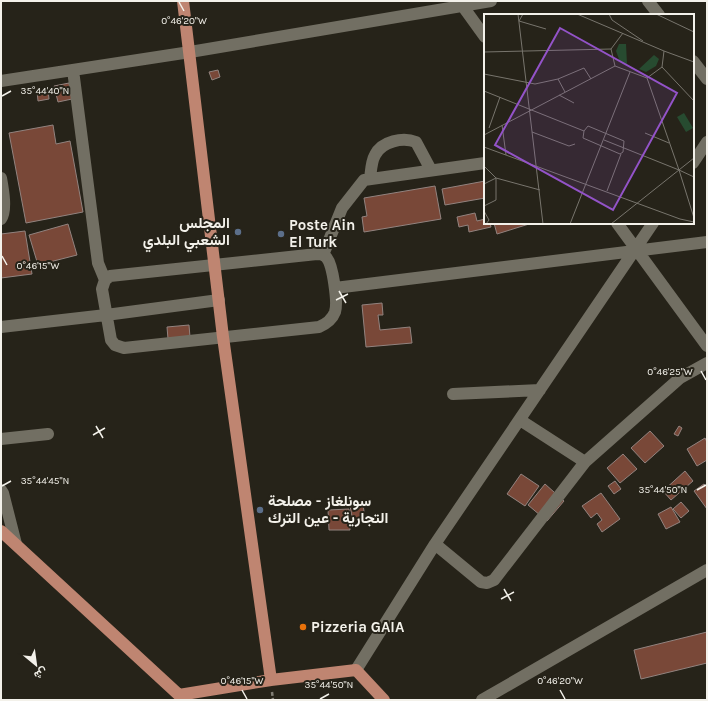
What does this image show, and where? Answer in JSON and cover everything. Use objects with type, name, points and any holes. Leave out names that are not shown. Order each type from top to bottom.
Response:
[{"type":"main road","points":[[184,1],[223,337],[271,680]]},
{"type":"main road","points":[[1,531],[178,698],[271,680],[356,670],[384,700]]},
{"type":"street","points":[[1,81],[190,52],[460,3],[491,1]]},
{"type":"street","points":[[648,1],[658,14]]},
{"type":"street","points":[[460,3],[484,36]]},
{"type":"street","points":[[694,62],[707,79]]},
{"type":"street","points":[[73,70],[98,263],[105,280]]},
{"type":"street","points":[[370,180],[374,156],[380,148],[397,140],[409,139],[416,142],[431,170]]},
{"type":"street","points":[[694,162],[707,142]]},
{"type":"street","points":[[323,255],[342,208],[364,180],[484,163]]},
{"type":"street","points":[[1,178],[4,215],[1,219]]},
{"type":"street","points":[[618,224],[707,346]]},
{"type":"street","points":[[356,670],[435,544],[652,224]]},
{"type":"street","points":[[335,288],[707,242]]},
{"type":"street","points":[[318,254],[323,255],[329,262],[335,288],[336,310],[332,318],[326,324],[319,327],[124,348],[115,345],[111,340],[102,289],[105,280],[110,276],[318,254]]},
{"type":"street","points":[[1,327],[219,300]]},
{"type":"street","points":[[435,544],[481,582],[487,583],[494,580],[584,462],[680,378],[707,363]]},
{"type":"street","points":[[453,394],[540,390]]},
{"type":"street","points":[[520,420],[584,462]]},
{"type":"street","points":[[1,439],[48,434]]},
{"type":"street","points":[[1,490],[16,544]]},
{"type":"street","points":[[482,700],[707,570]]},
{"type":"building","points":[[218,70],[220,77],[212,80],[209,72]]},
{"type":"building","points":[[69,83],[72,99],[58,102],[54,86]]},
{"type":"building","points":[[48,90],[49,99],[38,101],[37,91]]},
{"type":"building","points":[[53,125],[56,144],[70,141],[83,212],[26,223],[9,133]]},
{"type":"building","points":[[484,181],[484,198],[445,205],[442,189]]},
{"type":"building","points":[[435,186],[441,219],[364,232],[362,217],[367,216],[364,198]]},
{"type":"building","points":[[475,213],[477,221],[484,219],[484,224],[490,224],[491,227],[469,232],[468,225],[459,227],[457,217]]},
{"type":"building","points":[[68,224],[77,255],[38,265],[29,235]]},
{"type":"building","points":[[494,224],[529,224],[497,234]]},
{"type":"building","points":[[25,231],[32,274],[1,278],[1,234]]},
{"type":"building","points":[[382,303],[383,315],[378,315],[380,330],[410,327],[412,343],[366,347],[362,305]]},
{"type":"building","points":[[189,325],[190,337],[168,339],[167,327]]},
{"type":"building","points":[[679,426],[682,428],[678,436],[674,434]]},
{"type":"building","points":[[650,431],[664,446],[645,463],[631,448]]},
{"type":"building","points":[[705,438],[707,442],[707,460],[697,466],[687,449]]},
{"type":"building","points":[[623,454],[637,469],[620,483],[607,468]]},
{"type":"building","points":[[685,471],[693,481],[671,500],[663,491]]},
{"type":"building","points":[[521,474],[539,486],[525,506],[507,494]]},
{"type":"building","points":[[615,481],[621,489],[614,494],[608,486]]},
{"type":"building","points":[[545,484],[564,501],[547,521],[528,505]]},
{"type":"building","points":[[704,484],[707,487],[707,509],[694,491]]},
{"type":"building","points":[[601,493],[620,519],[602,532],[597,524],[602,520],[597,513],[591,518],[582,506]]},
{"type":"building","points":[[681,502],[689,511],[681,518],[673,509]]},
{"type":"building","points":[[363,504],[365,519],[353,521],[350,506]]},
{"type":"building","points":[[671,507],[680,522],[666,529],[658,514]]},
{"type":"building","points":[[349,509],[350,530],[329,530],[328,510]]},
{"type":"building","points":[[707,632],[707,663],[641,679],[634,650]]},
{"type":"place","name":"المجلس الشعبي البلدي","points":[[238,232]]},
{"type":"place","name":"Poste Ain El Turk","points":[[281,234]]},
{"type":"place","name":"سونلغاز - مصلحة التجارية - عين الترك","points":[[260,510]]},
{"type":"place","name":"Pizzeria GAIA","points":[[303,627]]}]
